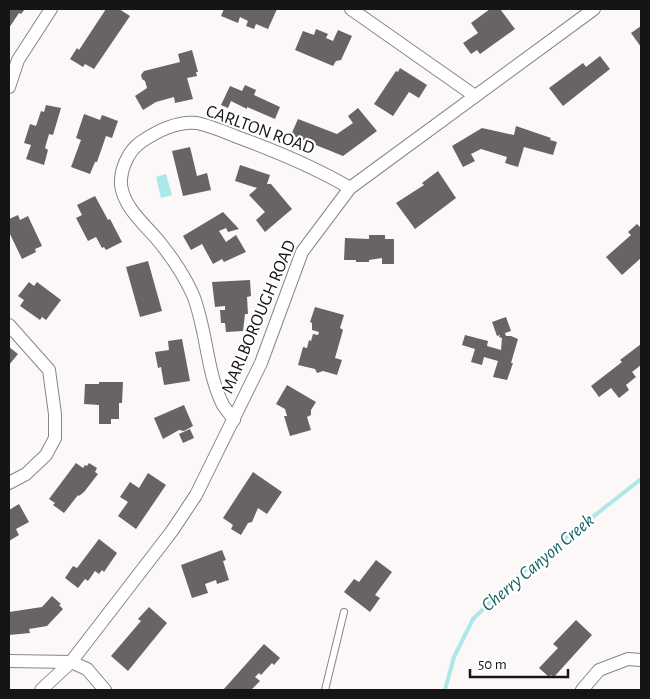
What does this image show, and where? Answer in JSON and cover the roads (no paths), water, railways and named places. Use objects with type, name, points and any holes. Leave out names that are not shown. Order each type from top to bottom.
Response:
[{"type":"street","points":[[9,87],[18,60],[51,9]]},
{"type":"street","points":[[351,9],[476,96]]},
{"type":"street","name":"MARLBOROUGH ROAD","points":[[41,690],[71,662],[172,531],[196,495],[261,363],[302,252],[350,188],[594,9]]},
{"type":"street","name":"CARLTON ROAD","points":[[234,420],[224,406],[217,389],[202,324],[192,295],[179,270],[162,245],[125,200],[122,171],[128,157],[138,145],[156,132],[180,124],[197,123],[265,148],[329,175],[350,188]]},
{"type":"street","points":[[9,325],[49,370],[55,414],[55,438],[46,455],[26,474],[9,483]]},
{"type":"street","points":[[582,690],[599,670],[628,659],[641,660]]},
{"type":"street","points":[[9,661],[71,662],[86,669],[105,690]]},
{"type":"lane","points":[[325,690],[344,612]]},
{"type":"water","points":[[166,174],[172,195],[161,198],[156,177]]},
{"type":"waterway","name":"Cherry Canyon Creek","points":[[445,690],[454,657],[473,619],[514,579],[641,479]]}]
